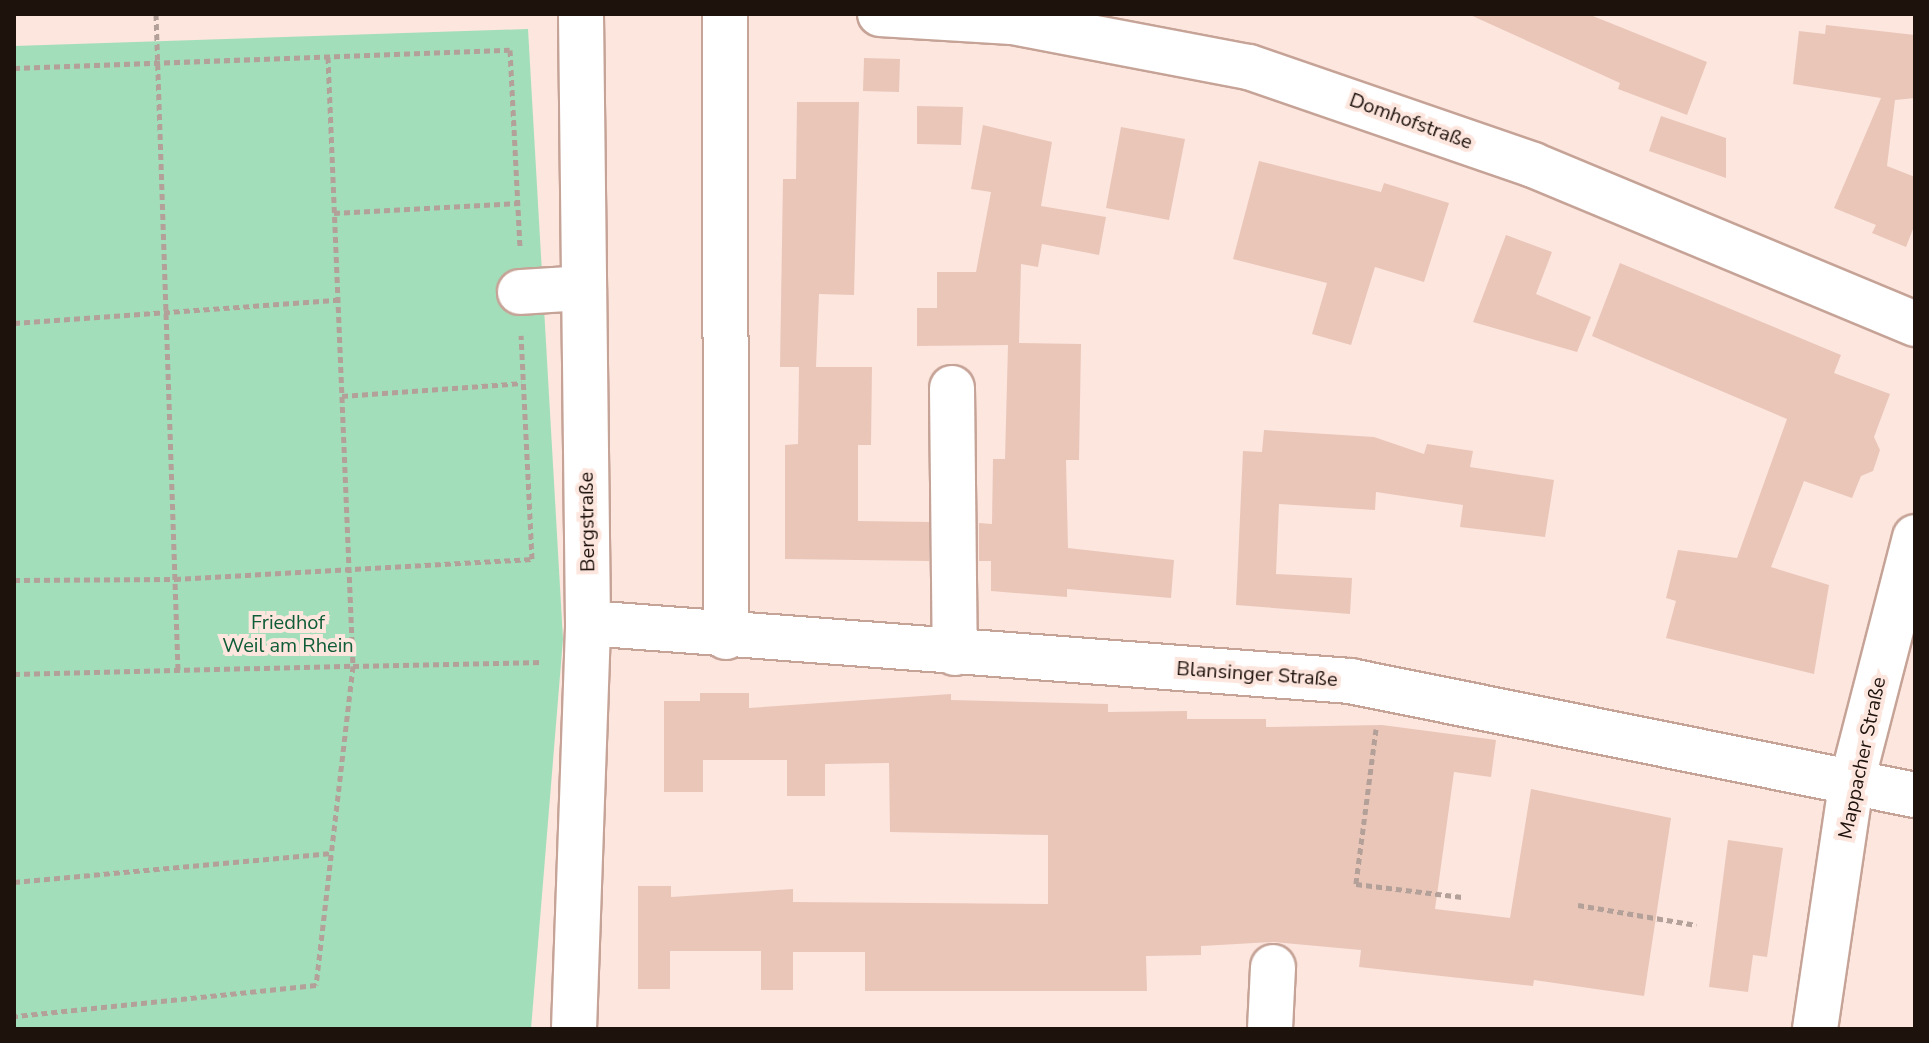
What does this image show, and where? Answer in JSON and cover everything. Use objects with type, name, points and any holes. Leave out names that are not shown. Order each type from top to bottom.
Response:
[{"type":"street","name":"Bergstraße","points":[[574,1029],[588,642],[581,14]]},
{"type":"street","points":[[725,14],[726,637]]},
{"type":"street","name":"Domhofstraße","points":[[880,14],[1140,29],[1382,109],[1915,324]]},
{"type":"street","points":[[520,292],[584,288]]},
{"type":"street","points":[[952,388],[955,653]]},
{"type":"street","name":"Mappacher Straße","points":[[1815,1029],[1851,785],[1915,537]]},
{"type":"street","name":"Blansinger Straße","points":[[588,642],[726,637],[1381,687],[1851,785],[1915,795]]},
{"type":"street","points":[[1270,1029],[1273,967]]},
{"type":"path","points":[[156,14],[178,670]]},
{"type":"path","points":[[14,68],[510,50],[532,559],[175,579],[14,580]]},
{"type":"path","points":[[14,1016],[316,985],[353,666],[328,57]]},
{"type":"path","points":[[334,213],[519,203]]},
{"type":"path","points":[[14,323],[338,300]]},
{"type":"path","points":[[342,396],[522,383]]},
{"type":"path","points":[[14,674],[353,666],[588,642]]},
{"type":"path","points":[[1381,687],[1356,884],[1462,897]]},
{"type":"path","points":[[14,882],[332,853]]},
{"type":"path","points":[[1578,905],[1696,925]]},
{"type":"green space","name":"Friedhof Weil am Rhein","points":[[528,29],[563,639],[531,1029],[14,1029],[14,46]]},
{"type":"building","points":[[1468,14],[1588,14],[1707,62],[1687,115],[1618,89],[1620,83]]},
{"type":"building","points":[[1826,25],[1915,35],[1915,98],[1895,100],[1887,166],[1915,177],[1915,224],[1906,247],[1872,233],[1876,225],[1834,208],[1881,98],[1793,84],[1799,31],[1825,34]]},
{"type":"building","points":[[864,58],[900,59],[899,92],[863,91]]},
{"type":"building","points":[[797,102],[859,102],[854,295],[819,294],[816,367],[780,367],[783,179],[796,179]]},
{"type":"building","points":[[917,106],[963,107],[961,145],[917,144]]},
{"type":"building","points":[[1661,116],[1726,138],[1726,178],[1649,151]]},
{"type":"building","points":[[983,125],[1052,142],[1041,206],[1106,217],[1099,255],[1042,244],[1038,267],[1021,264],[1019,343],[1081,344],[1079,460],[1066,460],[1068,548],[1174,560],[1171,598],[1067,589],[1067,597],[991,591],[991,561],[979,561],[979,523],[992,524],[993,459],[1005,459],[1008,345],[917,346],[917,308],[937,308],[937,272],[976,272],[991,192],[971,189]]},
{"type":"building","points":[[1121,127],[1185,139],[1169,220],[1106,208]]},
{"type":"building","points":[[1259,161],[1381,192],[1384,183],[1449,203],[1424,282],[1375,267],[1351,345],[1312,334],[1327,283],[1233,259]]},
{"type":"building","points":[[1506,235],[1552,252],[1536,294],[1591,317],[1577,352],[1473,322]]},
{"type":"building","points":[[1620,263],[1841,355],[1834,373],[1890,394],[1874,437],[1880,450],[1873,471],[1861,476],[1852,498],[1804,481],[1771,567],[1829,585],[1814,674],[1666,638],[1676,601],[1666,598],[1678,550],[1737,558],[1787,419],[1592,336]]},
{"type":"building","points":[[799,367],[872,367],[871,445],[858,445],[858,521],[929,522],[929,561],[785,559],[785,445],[798,444]]},
{"type":"building","points":[[1264,430],[1374,437],[1424,454],[1427,444],[1473,451],[1470,467],[1554,480],[1545,537],[1460,527],[1463,505],[1376,492],[1375,510],[1279,504],[1276,574],[1352,578],[1350,614],[1236,605],[1243,451],[1262,452]]},
{"type":"building","points":[[700,693],[749,693],[749,708],[951,694],[951,700],[1108,704],[1108,712],[1187,711],[1187,719],[1266,719],[1266,727],[1382,725],[1496,740],[1491,777],[1454,772],[1435,909],[1510,918],[1531,789],[1671,818],[1644,996],[1534,980],[1533,986],[1359,967],[1361,950],[1273,942],[1201,946],[1201,955],[1146,956],[1147,991],[865,991],[865,952],[793,952],[793,990],[761,990],[761,951],[670,951],[670,989],[638,989],[638,886],[671,886],[671,897],[793,889],[793,902],[1048,904],[1048,835],[890,832],[889,763],[825,764],[825,796],[787,796],[787,760],[703,760],[703,792],[664,792],[664,701],[700,701]]},
{"type":"building","points":[[1728,840],[1783,848],[1767,957],[1753,955],[1748,992],[1709,987]]}]
